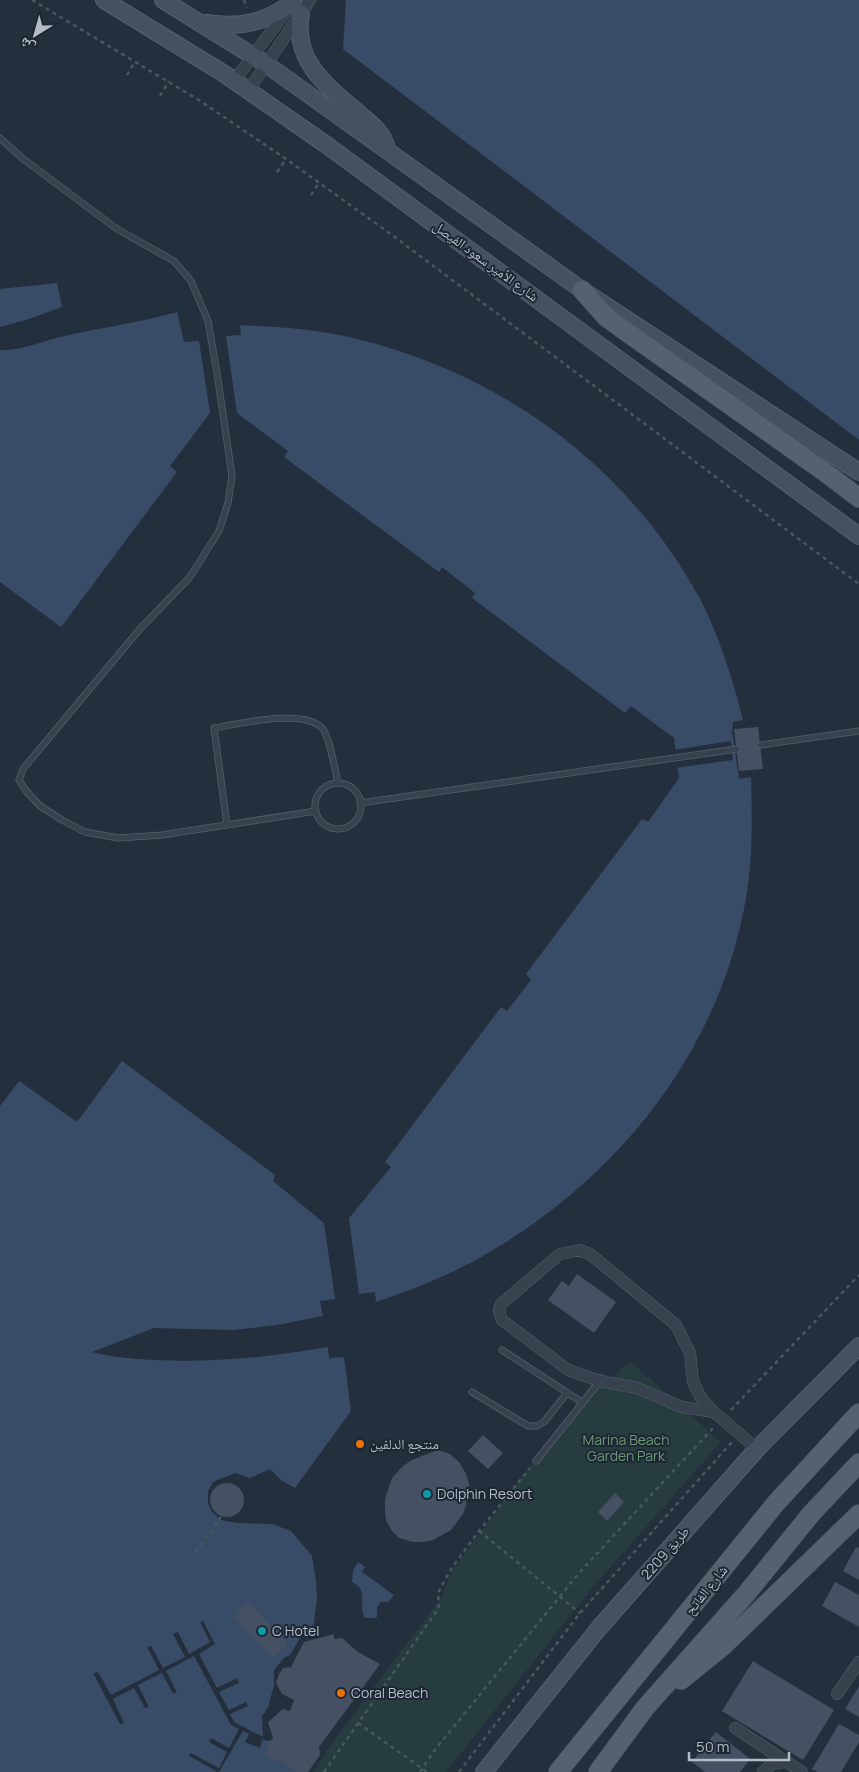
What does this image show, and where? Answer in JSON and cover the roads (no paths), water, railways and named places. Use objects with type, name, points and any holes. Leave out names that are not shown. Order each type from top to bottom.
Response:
[{"type":"main road","points":[[582,290],[606,317],[859,498]]},
{"type":"main road","name":"شارع الفاتح","points":[[558,1772],[776,1503],[859,1413]]},
{"type":"main road","points":[[598,1772],[645,1708],[747,1592],[811,1514],[859,1463]]},
{"type":"main road","points":[[645,1708],[717,1651],[859,1514]]},
{"type":"street","name":"شارع الأمير سعود الفيصل","points":[[104,0],[234,81],[391,192],[859,536]]},
{"type":"street","points":[[163,0],[260,60],[582,290],[859,472]]},
{"type":"street","points":[[201,23],[220,25],[251,24],[300,4]]},
{"type":"street","points":[[248,91],[260,60],[300,4]]},
{"type":"street","points":[[300,4],[299,33],[308,62],[329,87],[375,127],[384,138],[388,151]]},
{"type":"street","points":[[234,81],[260,60]]},
{"type":"street","points":[[718,1416],[682,1407],[637,1388],[600,1380],[568,1370],[502,1320],[499,1310],[505,1300],[560,1254],[579,1250],[590,1254],[676,1325],[690,1353],[693,1382],[701,1398],[718,1416],[757,1448]]},
{"type":"street","name":"طريق 2209","points":[[484,1772],[599,1628],[757,1448],[859,1346]]},
{"type":"street","points":[[837,1694],[859,1662]]},
{"type":"street","points":[[735,1728],[784,1762],[802,1772]]},
{"type":"street","points":[[763,1772],[772,1764],[784,1762]]},
{"type":"lane","points":[[0,138],[22,158],[117,229],[174,261],[191,281],[208,321],[218,372],[232,476],[228,503],[219,531],[190,577],[140,630],[23,769],[19,780],[40,806],[86,832],[118,838],[162,835],[316,810]]},
{"type":"lane","points":[[227,825],[214,728],[286,717],[307,719],[322,728],[332,751],[338,783]]},
{"type":"lane","points":[[760,745],[859,731]]},
{"type":"lane","points":[[360,803],[736,749]]},
{"type":"lane","points":[[338,783],[352,788],[357,793],[360,803],[359,814],[356,820],[343,828],[328,826],[322,821],[316,810],[316,800],[319,793],[324,788],[338,783]]},
{"type":"lane","points":[[502,1350],[583,1403]]},
{"type":"lane","points":[[536,1462],[600,1380]]},
{"type":"lane","points":[[472,1392],[528,1426],[538,1426],[544,1422],[567,1393]]},
{"type":"water","points":[[346,0],[859,0],[859,440],[343,49]]},
{"type":"water","points":[[57,283],[62,307],[0,327],[0,289]]},
{"type":"water","points":[[177,312],[184,342],[199,341],[210,413],[170,466],[177,472],[61,627],[0,582],[0,350],[23,348],[60,337]]},
{"type":"water","points":[[240,325],[325,332],[407,354],[459,375],[509,401],[555,431],[597,467],[636,507],[670,551],[707,613],[725,658],[743,720],[733,722],[732,731],[739,779],[751,777],[750,868],[746,898],[732,956],[711,1012],[684,1064],[650,1112],[612,1156],[568,1197],[521,1232],[459,1269],[376,1302],[375,1292],[359,1294],[349,1218],[391,1167],[385,1162],[501,1007],[507,1011],[531,980],[526,974],[642,819],[648,822],[679,778],[674,738],[631,706],[625,713],[472,598],[475,593],[442,567],[439,572],[284,457],[288,451],[237,413],[226,336],[241,335]]},
{"type":"water","points":[[122,1061],[275,1175],[273,1181],[324,1223],[335,1299],[320,1301],[323,1316],[277,1325],[233,1330],[154,1328],[92,1352],[138,1359],[197,1361],[284,1354],[328,1347],[329,1358],[344,1357],[351,1411],[295,1488],[281,1480],[270,1469],[250,1478],[235,1473],[213,1482],[208,1491],[208,1503],[212,1512],[221,1520],[236,1523],[272,1524],[291,1531],[312,1556],[317,1597],[314,1623],[309,1632],[300,1638],[290,1655],[284,1658],[274,1670],[274,1686],[268,1707],[262,1716],[263,1740],[270,1741],[279,1760],[297,1772],[0,1772],[0,1106],[19,1081],[77,1122]]},
{"type":"water","points":[[358,1562],[365,1567],[362,1572],[394,1595],[388,1602],[381,1602],[377,1607],[377,1617],[375,1618],[365,1618],[362,1592],[352,1582],[353,1571]]},
{"type":"place","name":"منتجع الدلفين","points":[[360,1444]]},
{"type":"place","name":"Dolphin Resort","points":[[427,1494]]},
{"type":"place","name":"C Hotel","points":[[262,1631]]},
{"type":"place","name":"Coral Beach","points":[[341,1693]]},
{"type":"park label","name":"Marina Beach Garden Park","points":[[626,1448]]}]
